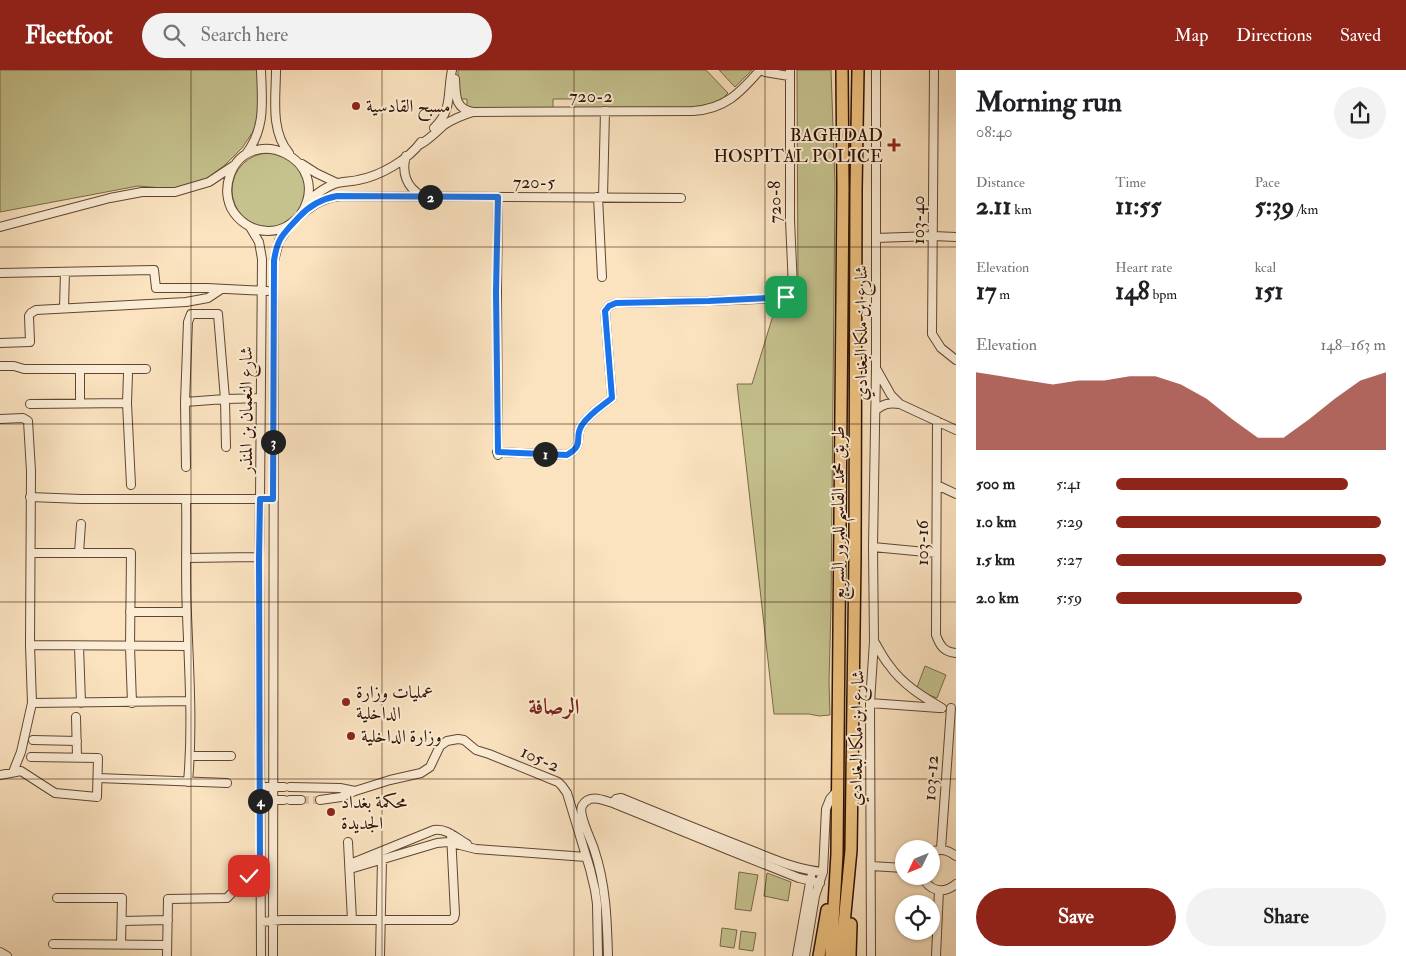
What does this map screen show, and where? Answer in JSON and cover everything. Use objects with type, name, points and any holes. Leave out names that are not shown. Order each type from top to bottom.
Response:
[{"type":"highway","name":"طريق محمد القاسم للمرور السريع","points":[[831,956],[837,854],[842,70]]},
{"type":"highway","name":"طريق محمد القاسم للمرور السريع","points":[[841,956],[852,850],[858,70]]},
{"type":"highway","points":[[850,956],[852,850]]},
{"type":"highway","points":[[819,956],[837,854]]},
{"type":"street","points":[[244,156],[257,136],[261,121],[262,70]]},
{"type":"street","points":[[276,70],[277,129],[281,142],[290,155]]},
{"type":"street","points":[[453,70],[456,98],[462,110],[460,116]]},
{"type":"street","points":[[308,201],[324,189],[337,183],[357,181],[376,175],[393,166],[419,145],[445,121],[453,70]]},
{"type":"street","name":"شارع ابن ملكا البغدادي","points":[[871,956],[870,703],[874,641],[876,70]]},
{"type":"street","name":"103-40","points":[[934,70],[932,334],[941,348],[956,360]]},
{"type":"street","points":[[762,71],[790,73]]},
{"type":"street","name":"720-2","points":[[445,121],[473,112],[693,111],[710,109],[736,96],[762,71]]},
{"type":"street","name":"720-8","points":[[498,197],[496,292],[498,454],[567,455],[574,451],[578,444],[580,428],[585,420],[612,398],[605,311],[609,306],[616,303],[783,298],[791,294],[793,288],[790,220],[790,73]]},
{"type":"street","points":[[460,106],[473,112]]},
{"type":"street","points":[[602,277],[600,197],[605,111]]},
{"type":"street","points":[[0,227],[110,198],[142,192],[175,192],[209,182],[244,156],[266,148],[275,149],[290,155],[316,173],[337,183]]},
{"type":"street","points":[[406,156],[404,168],[406,180],[413,190],[423,197]]},
{"type":"street","points":[[236,163],[228,182],[227,193],[229,203],[241,221],[250,227],[267,231],[283,228],[291,224],[301,214],[308,201],[308,179],[306,172],[297,160]]},
{"type":"street","name":"720-5","points":[[301,214],[319,202],[337,196],[681,198]]},
{"type":"street","name":"شارع النعمان بن المنذر","points":[[273,956],[274,291],[275,254],[282,235],[291,224]]},
{"type":"street","name":"شارع النعمان بن المنذر","points":[[250,227],[256,236],[262,259],[259,558],[261,956]]},
{"type":"street","points":[[876,238],[956,237]]},
{"type":"street","points":[[0,273],[154,270],[156,304]]},
{"type":"street","points":[[64,272],[64,308]]},
{"type":"street","points":[[156,288],[274,291]]},
{"type":"street","points":[[0,343],[30,342],[28,321],[31,313],[36,310],[186,302],[208,298],[220,290]]},
{"type":"street","points":[[186,467],[185,402],[188,322],[191,314],[218,314],[225,399],[226,447]]},
{"type":"street","points":[[261,365],[273,365]]},
{"type":"street","points":[[0,366],[14,366],[24,369],[146,370]]},
{"type":"street","points":[[876,368],[891,395],[900,404]]},
{"type":"street","points":[[80,370],[80,403]]},
{"type":"street","points":[[128,374],[127,403],[131,485]]},
{"type":"street","points":[[185,402],[261,398]]},
{"type":"street","points":[[30,404],[127,403]]},
{"type":"street","points":[[876,410],[888,403],[900,404],[956,430]]},
{"type":"street","points":[[0,419],[23,418],[28,422],[31,471],[30,645],[32,703],[13,772]]},
{"type":"street","name":"103-16","points":[[937,421],[936,635],[944,649],[951,653],[956,653]]},
{"type":"street","points":[[937,485],[956,494]]},
{"type":"street","points":[[30,497],[186,500],[273,499]]},
{"type":"street","points":[[186,500],[190,701],[188,782]]},
{"type":"street","points":[[79,553],[81,524]]},
{"type":"street","points":[[873,547],[936,553]]},
{"type":"street","points":[[31,553],[131,553],[130,646],[132,703]]},
{"type":"street","points":[[187,558],[259,558]]},
{"type":"street","points":[[130,612],[187,612]]},
{"type":"street","points":[[874,641],[889,666],[913,690],[942,708]]},
{"type":"street","points":[[30,645],[188,646]]},
{"type":"street","points":[[79,646],[81,703]]},
{"type":"street","points":[[872,671],[880,666],[889,666]]},
{"type":"street","points":[[260,686],[267,681],[271,683],[273,688]]},
{"type":"street","points":[[909,706],[914,698],[913,690]]},
{"type":"street","points":[[32,703],[190,701]]},
{"type":"street","points":[[870,703],[954,709]]},
{"type":"street","name":"103-12","points":[[941,849],[954,709]]},
{"type":"street","points":[[76,717],[77,757]]},
{"type":"street","name":"105-2","points":[[320,800],[335,799],[390,780],[422,773],[430,767],[437,749],[443,743],[462,739],[476,750],[555,781],[562,786],[568,796],[593,880],[596,897],[598,956]]},
{"type":"street","points":[[33,740],[77,741]]},
{"type":"street","points":[[190,756],[231,756]]},
{"type":"street","points":[[0,775],[21,771],[55,793],[97,797],[98,758],[31,757]]},
{"type":"street","points":[[98,778],[227,783]]},
{"type":"street","name":"105-2","points":[[260,787],[335,788],[355,791]]},
{"type":"street","points":[[335,788],[335,799]]},
{"type":"street","points":[[805,956],[815,896],[822,872],[826,809],[830,799],[837,791]]},
{"type":"street","points":[[608,956],[603,882],[596,853],[581,812],[583,804],[590,799],[596,798],[613,803],[703,835],[735,844],[802,869],[822,872]]},
{"type":"street","points":[[260,800],[301,800]]},
{"type":"street","points":[[350,866],[434,830],[443,830],[465,843],[481,849]]},
{"type":"street","points":[[261,922],[453,919],[456,914],[451,834]]},
{"type":"street","points":[[703,835],[799,878],[820,883]]},
{"type":"street","points":[[348,842],[352,920]]},
{"type":"street","points":[[350,866],[437,843],[452,843],[481,849],[586,857]]},
{"type":"street","points":[[941,849],[949,851],[956,856]]},
{"type":"street","points":[[380,956],[382,859]]},
{"type":"street","points":[[871,866],[895,867]]},
{"type":"street","points":[[167,956],[168,899],[227,898],[245,879],[260,867]]},
{"type":"street","points":[[799,878],[802,869]]},
{"type":"street","points":[[797,956],[812,871]]},
{"type":"street","points":[[928,885],[939,890],[948,889],[956,884]]},
{"type":"street","points":[[936,956],[939,890]]},
{"type":"street","points":[[57,898],[122,898],[122,944]]},
{"type":"street","points":[[122,920],[168,920]]},
{"type":"street","points":[[53,944],[167,945]]},
{"type":"street","points":[[0,952],[7,956]]},
{"type":"shaded area","points":[[0,70],[258,70],[259,123],[242,148],[225,165],[206,179],[175,189],[138,186],[0,212]]},
{"type":"shaded area","points":[[458,70],[706,70],[728,93],[723,98],[710,104],[688,108],[574,109],[574,99],[553,99],[553,109],[467,109],[467,99],[458,99]]},
{"type":"shaded area","points":[[719,70],[752,70],[735,87]]},
{"type":"shaded area","points":[[797,70],[831,70],[835,184],[830,715],[819,716],[809,714],[774,714],[737,384],[752,384],[775,309],[787,308],[804,302],[799,300],[798,286]]},
{"type":"shaded area","points":[[269,153],[283,156],[295,164],[303,176],[306,190],[303,204],[295,216],[283,224],[269,227],[255,224],[243,216],[235,204],[232,190],[235,176],[243,164],[255,156]]},
{"type":"shaded area","points":[[925,666],[946,675],[937,698],[916,690]]},
{"type":"shaded area","points":[[739,872],[758,875],[751,911],[735,909]]},
{"type":"shaded area","points":[[767,873],[791,882],[788,901],[764,896]]},
{"type":"shaded area","points":[[722,928],[737,930],[734,948],[720,946]]},
{"type":"shaded area","points":[[741,931],[756,933],[753,951],[739,949]]},
{"type":"tunnel","points":[[301,800],[320,800]]},
{"type":"place","name":"مسبح القادسية","points":[[356,106]]},
{"type":"place","name":"BAGHDAD HOSPITAL POLICE","points":[[894,145]]},
{"type":"place","name":"عمليات وزارة الداخلية","points":[[346,702]]},
{"type":"place","name":"وزارة الداخلية","points":[[351,736]]},
{"type":"place","name":"محكمة بغداد الجديدة","points":[[331,812]]},
{"type":"district","name":"الرصافة","points":[[554,707]]},
{"type":"route","points":[[249,876],[260,867],[260,499],[273,499],[274,261],[279,241],[291,224],[311,206],[327,198],[337,196],[498,197],[496,292],[498,452],[567,455],[574,451],[578,444],[580,428],[585,420],[612,398],[605,311],[609,306],[616,303],[786,297]]}]
